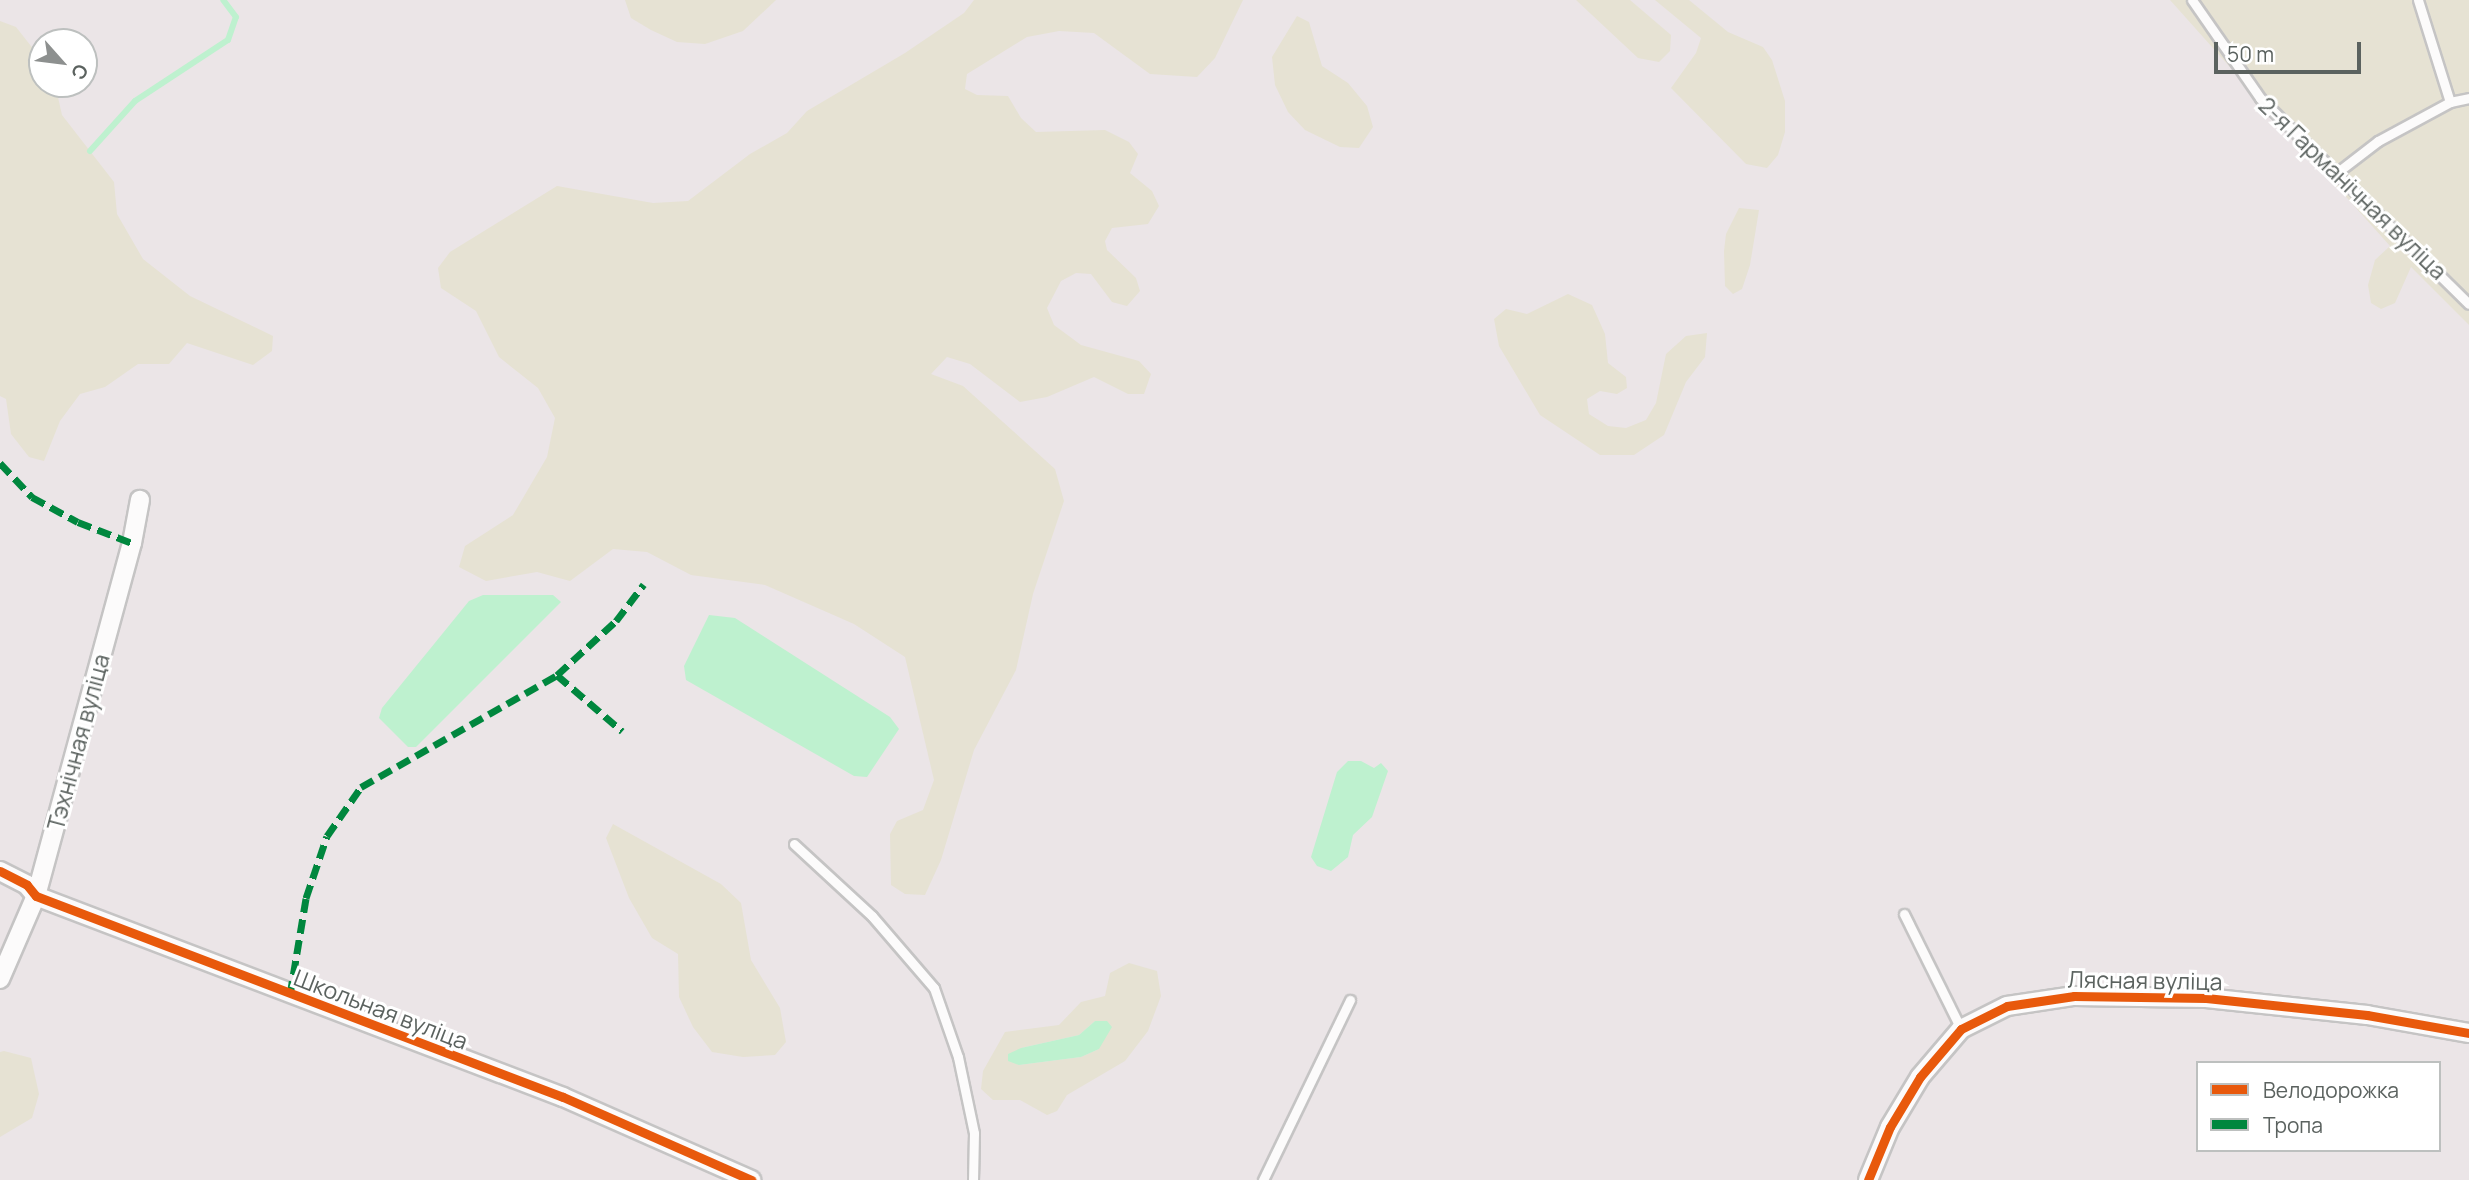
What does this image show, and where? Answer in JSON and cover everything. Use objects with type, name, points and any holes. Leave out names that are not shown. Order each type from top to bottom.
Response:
[{"type":"street","name":"Тэхнічная вуліца","points":[[0,979],[36,896],[140,500]]},
{"type":"street","name":"Школьная вуліца","points":[[0,871],[27,885],[36,896],[563,1097],[751,1180]]},
{"type":"street","name":"Лясная вуліца","points":[[1868,1180],[1890,1127],[1920,1077],[1961,1029],[2007,1006],[2074,996],[2206,998],[2367,1015],[2469,1033]]},
{"type":"lane","name":"2-я Гарманічная вуліца","points":[[2192,0],[2260,98],[2466,295],[2469,304]]},
{"type":"lane","points":[[2417,0],[2450,102]]},
{"type":"lane","points":[[2339,171],[2378,141],[2450,102],[2469,98]]},
{"type":"lane","points":[[794,844],[872,916],[934,988],[958,1057],[974,1133],[973,1180]]},
{"type":"lane","points":[[1904,914],[1961,1029]]},
{"type":"lane","points":[[1263,1180],[1350,1000]]},
{"type":"shaded area","points":[[625,0],[776,0],[743,31],[705,44],[677,42],[651,30],[631,18]]},
{"type":"shaded area","points":[[974,0],[1243,0],[1215,58],[1197,77],[1150,74],[1094,33],[1059,31],[1027,37],[967,74],[965,89],[977,95],[1008,96],[1021,118],[1036,132],[1105,130],[1129,142],[1138,154],[1130,173],[1152,191],[1159,206],[1148,224],[1112,228],[1105,241],[1107,250],[1136,278],[1140,291],[1127,306],[1112,302],[1091,274],[1076,273],[1061,281],[1047,308],[1054,325],[1081,345],[1139,361],[1151,374],[1144,394],[1128,394],[1094,377],[1047,397],[1020,402],[970,364],[947,357],[931,374],[963,386],[1055,469],[1064,501],[1033,594],[1016,670],[974,750],[941,860],[925,895],[905,894],[891,885],[890,834],[897,821],[923,810],[934,780],[905,657],[854,624],[765,585],[691,575],[647,552],[613,549],[570,581],[537,572],[486,581],[459,567],[465,546],[513,515],[547,457],[555,418],[538,388],[499,357],[476,311],[441,288],[438,268],[450,252],[557,186],[653,203],[688,201],[750,154],[787,133],[807,111],[905,53],[964,13]]},
{"type":"shaded area","points":[[1576,0],[1630,0],[1671,35],[1670,51],[1659,62],[1638,58]]},
{"type":"shaded area","points":[[1655,0],[1689,0],[1728,32],[1763,47],[1772,60],[1785,101],[1785,132],[1778,155],[1767,168],[1746,164],[1671,88],[1696,53],[1701,38]]},
{"type":"shaded area","points":[[2170,0],[2469,0],[2469,325],[2411,267],[2395,303],[2381,309],[2371,303],[2368,285],[2375,260],[2390,246]]},
{"type":"shaded area","points":[[1297,16],[1309,22],[1322,66],[1348,83],[1367,106],[1373,127],[1359,148],[1340,147],[1305,130],[1288,112],[1275,85],[1272,57]]},
{"type":"shaded area","points":[[0,21],[16,27],[28,42],[28,98],[58,98],[62,115],[114,182],[117,214],[143,259],[190,296],[273,336],[272,351],[253,365],[187,343],[169,364],[138,364],[105,387],[80,394],[60,421],[44,461],[29,457],[11,434],[6,399],[0,396]]},
{"type":"shaded area","points":[[1739,208],[1759,210],[1750,265],[1742,289],[1733,294],[1725,286],[1724,251],[1726,234]]},
{"type":"shaded area","points":[[1568,294],[1592,305],[1605,334],[1608,363],[1626,377],[1627,388],[1617,394],[1600,391],[1587,399],[1589,414],[1608,426],[1626,428],[1646,420],[1656,403],[1666,354],[1686,336],[1707,333],[1705,357],[1686,382],[1664,435],[1634,455],[1600,455],[1540,415],[1499,346],[1494,319],[1506,309],[1527,314]]},
{"type":"shaded area","points":[[483,595],[553,595],[561,602],[416,747],[408,747],[379,718],[382,708],[469,601]]},
{"type":"shaded area","points":[[709,615],[735,618],[890,717],[899,729],[867,777],[854,776],[686,680],[684,666]]},
{"type":"shaded area","points":[[1348,761],[1361,761],[1374,768],[1381,763],[1388,771],[1372,817],[1353,835],[1348,857],[1331,871],[1317,866],[1311,857],[1337,772]]},
{"type":"shaded area","points":[[613,824],[721,884],[741,903],[751,960],[780,1008],[786,1042],[775,1055],[743,1057],[712,1052],[693,1027],[679,997],[678,954],[652,938],[629,898],[606,838]]},
{"type":"shaded area","points":[[1129,963],[1157,971],[1161,996],[1148,1031],[1125,1061],[1067,1095],[1057,1111],[1047,1115],[1020,1100],[993,1100],[981,1089],[983,1071],[1005,1032],[1059,1025],[1081,1002],[1105,996],[1110,973]],"holes":[[[1095,1021],[1099,1049],[1081,1057],[1019,1065],[1021,1048],[1079,1035]]]},
{"type":"shaded area","points":[[1095,1021],[1107,1021],[1112,1027],[1099,1049],[1081,1057],[1019,1065],[1008,1061],[1008,1054],[1021,1048],[1079,1035]]},
{"type":"shaded area","points":[[0,1052],[31,1058],[39,1094],[32,1118],[0,1137]]},
{"type":"waterway","points":[[90,151],[135,101],[228,40],[236,17],[223,0]]},
{"type":"marked path","points":[[0,463],[32,497],[78,522],[132,543]]},
{"type":"marked path","points":[[290,995],[306,898],[327,836],[361,787],[557,675],[616,621],[644,584]]},
{"type":"marked path","points":[[557,675],[622,731]]},
{"type":"cycle path","points":[[0,871],[27,885],[36,896],[563,1097],[751,1180]]},
{"type":"cycle path","points":[[1868,1180],[1890,1127],[1920,1077],[1961,1029],[2007,1006],[2074,996],[2206,998],[2367,1015],[2469,1033]]}]
